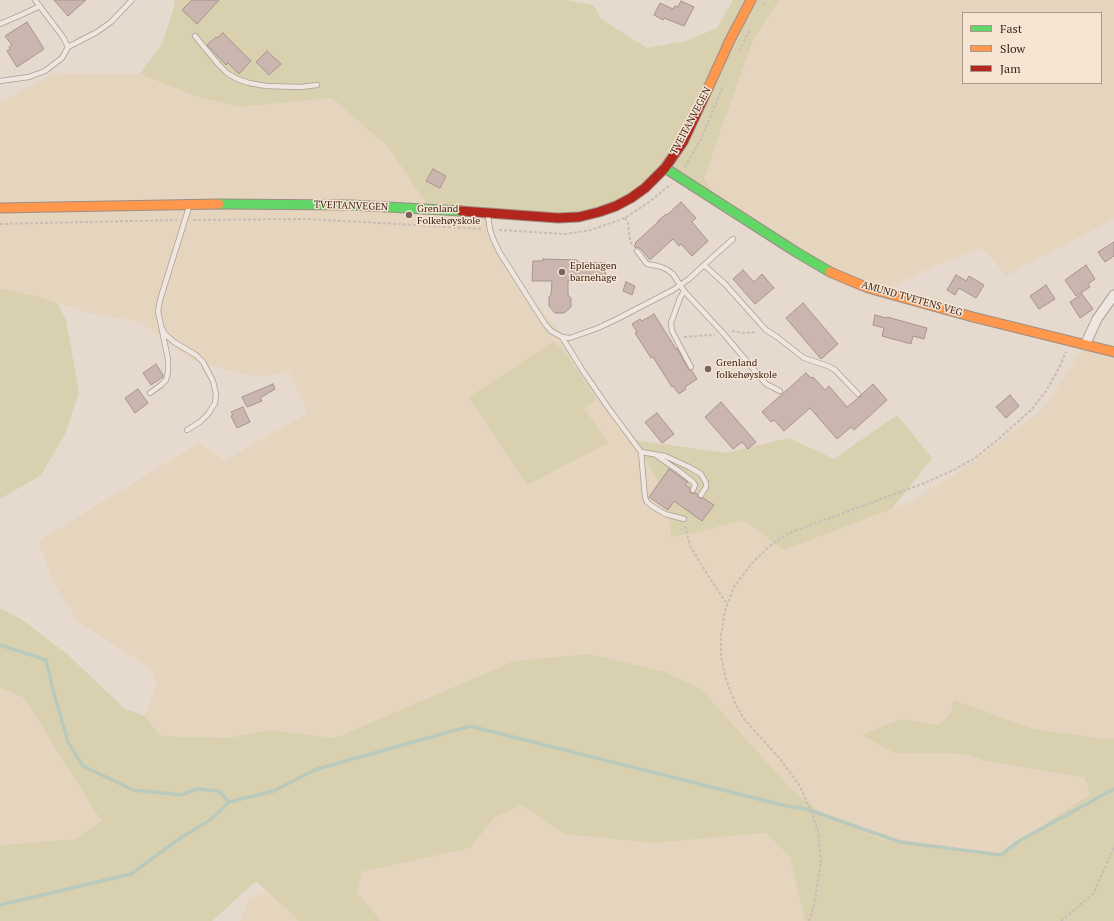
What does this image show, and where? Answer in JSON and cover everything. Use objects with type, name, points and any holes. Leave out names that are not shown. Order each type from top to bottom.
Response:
[{"type":"main road","name":"TVEITANVEGEN","points":[[0,208],[298,204],[350,205],[558,218],[579,217],[599,212],[616,206],[631,198],[645,188],[665,168],[683,142],[750,0]]},
{"type":"main road","name":"AMUND TVETENS VEG","points":[[665,168],[831,273],[868,288],[973,317],[1114,352]]},
{"type":"street","points":[[1084,345],[1097,318],[1114,294]]},
{"type":"lane","points":[[35,0],[63,37],[68,48]]},
{"type":"lane","points":[[0,82],[29,77],[45,71],[62,58],[68,48],[97,32],[111,22],[132,0]]},
{"type":"lane","points":[[0,24],[40,6]]},
{"type":"lane","points":[[195,36],[219,65],[237,79],[266,86],[301,87],[317,85]]},
{"type":"lane","points":[[150,393],[166,380],[168,372],[168,358],[158,311],[189,205]]},
{"type":"lane","points":[[487,214],[490,230],[500,253],[545,324],[551,332],[562,337],[570,338],[598,328],[673,290],[689,279],[733,239]]},
{"type":"lane","points":[[637,251],[647,264],[666,269],[672,274],[684,291],[766,384],[780,391]]},
{"type":"lane","points":[[704,265],[725,284],[766,330],[804,358],[828,366],[834,370],[858,394]]},
{"type":"lane","points":[[684,291],[671,323],[672,331],[692,367]]},
{"type":"lane","points":[[160,323],[165,334],[174,342],[196,355],[203,362],[213,380],[216,394],[214,403],[208,414],[200,422],[187,430]]},
{"type":"lane","points":[[562,337],[607,406],[641,452],[645,497],[647,502],[665,514],[684,519]]},
{"type":"lane","points":[[641,452],[656,456],[665,456],[701,474],[706,482],[706,487],[700,495]]},
{"type":"lane","points":[[656,456],[693,482],[695,485],[693,490]]},
{"type":"path","points":[[761,8],[766,0]]},
{"type":"path","points":[[737,55],[751,28]]},
{"type":"path","points":[[0,224],[306,219],[566,234],[591,230],[625,218],[660,194],[671,184],[687,165],[701,139],[725,83]]},
{"type":"path","points":[[625,218],[628,223],[630,241],[637,251]]},
{"type":"path","points":[[717,327],[744,333],[766,330]]},
{"type":"path","points":[[676,338],[710,335],[726,337]]},
{"type":"path","points":[[809,921],[814,905],[821,862],[818,831],[799,785],[781,760],[744,719],[735,703],[726,679],[721,657],[720,635],[724,611],[734,587],[752,563],[772,544],[789,533],[922,484],[954,470],[975,458],[1032,409],[1046,391],[1059,368],[1070,341]]},
{"type":"path","points":[[684,519],[690,546],[727,604]]},
{"type":"path","points":[[1061,921],[1093,894],[1114,848]]},
{"type":"shaded area","points":[[173,0],[566,0],[594,5],[601,19],[647,48],[686,41],[717,28],[733,0],[779,0],[753,40],[704,178],[715,198],[666,164],[630,196],[568,217],[429,208],[389,148],[332,98],[240,107],[198,97],[140,74],[162,44],[175,4]]},
{"type":"shaded area","points":[[779,0],[1114,0],[1114,219],[1006,276],[983,248],[939,264],[877,294],[721,209],[704,178],[753,40]]},
{"type":"shaded area","points":[[55,73],[140,74],[198,97],[240,107],[332,98],[389,148],[429,208],[487,213],[510,273],[562,334],[634,440],[668,499],[671,536],[703,531],[743,520],[784,550],[911,502],[964,468],[1042,410],[1089,339],[1114,345],[1114,739],[1033,729],[954,700],[951,712],[939,725],[901,719],[894,753],[964,754],[982,760],[1084,778],[1090,794],[996,855],[884,840],[829,818],[793,791],[701,689],[514,661],[335,738],[269,730],[228,738],[161,736],[145,716],[156,686],[152,669],[78,622],[53,582],[38,541],[199,443],[224,461],[308,413],[289,372],[256,377],[191,360],[140,322],[90,313],[39,297],[0,288],[0,101]]},
{"type":"shaded area","points":[[0,288],[39,297],[57,303],[66,320],[79,392],[65,434],[41,475],[0,499]]},
{"type":"shaded area","points":[[553,342],[568,356],[597,400],[584,408],[608,443],[527,485],[469,397]]},
{"type":"shaded area","points":[[897,415],[932,458],[892,509],[784,550],[743,520],[703,531],[671,537],[668,499],[634,440],[726,453],[789,438],[834,459]]},
{"type":"shaded area","points":[[0,608],[21,619],[68,655],[125,709],[145,716],[161,736],[228,738],[269,730],[335,738],[514,661],[589,654],[665,672],[701,689],[793,791],[829,818],[884,840],[996,855],[1090,794],[1084,778],[982,760],[964,754],[894,753],[862,735],[901,719],[939,725],[951,712],[954,700],[1033,729],[1114,739],[1114,921],[805,921],[790,857],[766,833],[653,843],[564,834],[522,805],[494,818],[470,848],[362,872],[357,892],[381,921],[299,921],[256,881],[212,921],[0,921],[0,845],[76,839],[101,821],[24,698],[0,688]]},
{"type":"shaded area","points":[[0,688],[24,698],[101,822],[76,839],[0,845]]},
{"type":"shaded area","points":[[522,805],[564,834],[653,843],[766,833],[790,857],[805,921],[381,921],[357,892],[362,872],[470,848],[494,818]]},
{"type":"shaded area","points":[[267,892],[299,921],[240,921],[249,899]]},
{"type":"building","points":[[54,0],[86,0],[68,16]]},
{"type":"building","points":[[192,0],[219,0],[197,24],[182,10]]},
{"type":"building","points":[[681,1],[694,7],[684,26],[664,18],[663,20],[654,15],[660,3],[673,9],[675,6],[678,7]]},
{"type":"building","points":[[27,22],[44,49],[17,67],[7,51],[12,45],[5,36]]},
{"type":"building","points":[[223,33],[251,61],[239,74],[228,63],[226,65],[207,45]]},
{"type":"building","points":[[267,51],[281,64],[269,75],[256,62]]},
{"type":"building","points":[[433,169],[446,176],[440,188],[426,181]]},
{"type":"building","points":[[681,202],[696,218],[692,222],[708,241],[692,256],[681,244],[679,246],[673,239],[650,260],[640,248],[636,248],[634,246],[636,244],[635,243]]},
{"type":"building","points":[[1114,242],[1114,256],[1105,262],[1098,252]]},
{"type":"building","points":[[543,259],[606,263],[605,278],[587,277],[576,278],[576,281],[568,281],[568,295],[571,298],[571,307],[564,313],[555,313],[549,306],[552,281],[532,281],[533,261],[543,261]]},
{"type":"building","points":[[1086,265],[1095,279],[1088,284],[1090,287],[1076,296],[1065,280]]},
{"type":"building","points":[[743,270],[754,282],[762,274],[774,288],[755,304],[733,279]]},
{"type":"building","points":[[956,275],[966,281],[969,276],[984,285],[976,298],[959,288],[955,295],[947,290]]},
{"type":"building","points":[[626,282],[635,286],[632,295],[623,291]]},
{"type":"building","points":[[1046,285],[1055,299],[1039,309],[1030,296]]},
{"type":"building","points":[[1082,294],[1093,309],[1080,318],[1070,302]]},
{"type":"building","points":[[803,303],[838,344],[821,359],[786,318]]},
{"type":"building","points":[[654,314],[676,349],[677,348],[688,369],[692,371],[697,379],[685,387],[686,389],[679,394],[673,386],[672,387],[653,357],[651,358],[635,333],[637,332],[632,324],[640,319],[642,321]]},
{"type":"building","points":[[875,315],[927,328],[924,339],[913,336],[911,344],[882,336],[884,328],[873,325]]},
{"type":"building","points":[[156,364],[163,377],[151,385],[143,373]]},
{"type":"building","points":[[806,373],[811,378],[813,377],[825,390],[829,386],[847,407],[873,384],[887,400],[854,430],[851,427],[837,439],[810,408],[784,431],[774,420],[771,422],[762,412]]},
{"type":"building","points":[[273,384],[275,389],[260,398],[262,401],[247,407],[242,397]]},
{"type":"building","points":[[138,389],[148,403],[135,413],[125,398]]},
{"type":"building","points":[[1010,395],[1019,406],[1006,418],[996,407]]},
{"type":"building","points":[[721,402],[756,442],[748,449],[742,442],[733,449],[705,417]]},
{"type":"building","points":[[243,407],[250,422],[237,428],[231,416],[233,415],[231,412]]},
{"type":"building","points":[[657,413],[674,434],[662,443],[645,422]]},
{"type":"building","points":[[669,469],[688,482],[685,485],[690,488],[690,493],[696,493],[699,498],[703,498],[714,505],[702,521],[674,501],[668,510],[649,497]]},
{"type":"waterway","points":[[0,645],[46,660],[68,742],[83,766],[133,790],[181,795],[197,789],[219,791],[229,802]]},
{"type":"waterway","points":[[0,905],[131,874],[182,837],[210,820],[229,802],[274,791],[314,770],[470,726],[786,806],[806,809],[900,842],[1001,855],[1019,841],[1114,789]]},
{"type":"traffic: fast","points":[[665,168],[796,252],[830,272]]},
{"type":"traffic: fast","points":[[219,204],[351,205],[461,211]]},
{"type":"traffic: slow","points":[[705,95],[730,40],[751,0]]},
{"type":"traffic: slow","points":[[0,208],[219,204]]},
{"type":"traffic: slow","points":[[830,272],[868,288],[973,317],[1114,352]]},
{"type":"traffic: jam","points":[[461,211],[558,218],[579,217],[616,206],[645,188],[665,168],[683,142],[705,95]]},
{"type":"place","name":"Grenland Folkehøyskole","points":[[409,215]]},
{"type":"place","name":"Eplehagen barnehage","points":[[562,272]]},
{"type":"place","name":"Grenland folkehøyskole","points":[[708,369]]}]
